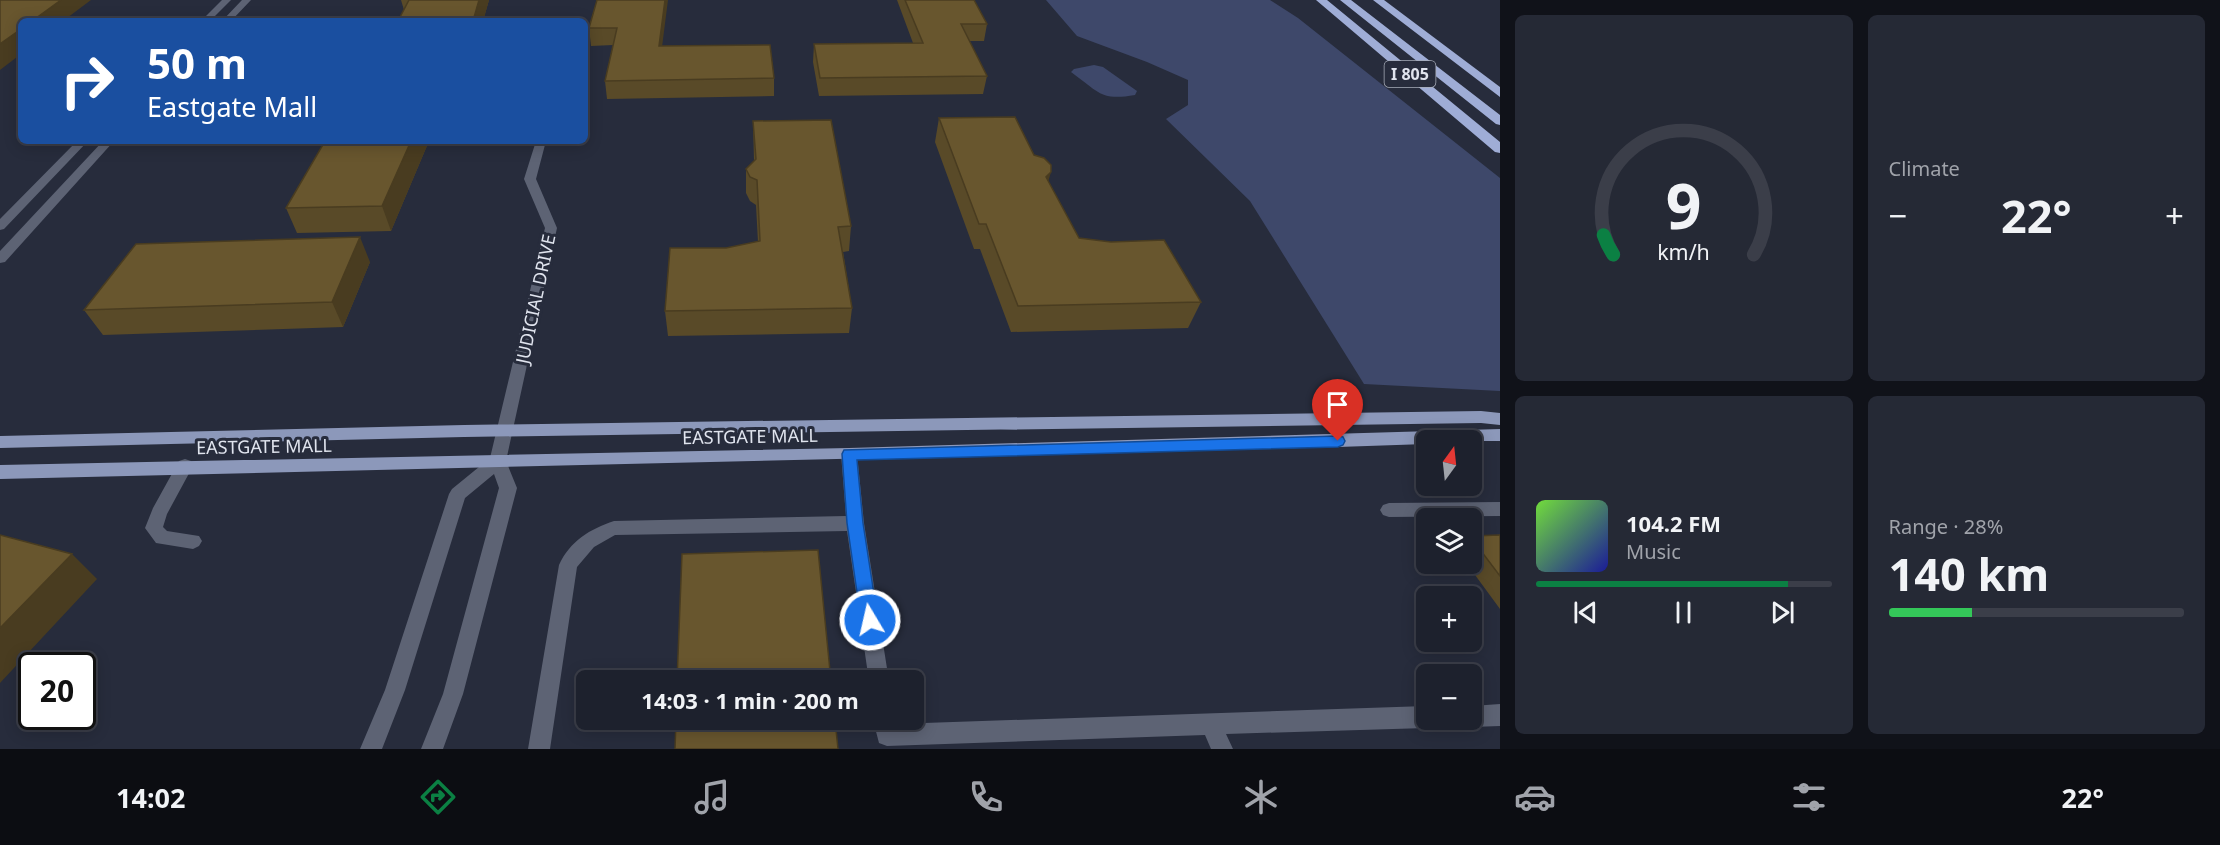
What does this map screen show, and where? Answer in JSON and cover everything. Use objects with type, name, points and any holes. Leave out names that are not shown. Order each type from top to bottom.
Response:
[{"type":"highway","name":"I 805","points":[[1321,0],[1500,149]]},
{"type":"highway","points":[[1345,0],[1500,121]]},
{"type":"highway","points":[[1354,0],[1500,113]]},
{"type":"highway","name":"I 805","points":[[1378,0],[1500,93]]},
{"type":"main road","name":"EASTGATE MALL","points":[[0,442],[505,431],[1481,417],[1500,419]]},
{"type":"main road","name":"EASTGATE MALL","points":[[0,472],[185,466],[849,454],[1500,435]]},
{"type":"street","points":[[208,18],[227,0]]},
{"type":"street","points":[[229,18],[247,0]]},
{"type":"street","points":[[0,226],[80,144]]},
{"type":"street","points":[[0,259],[106,144]]},
{"type":"street","name":"JUDICIAL DRIVE","points":[[498,461],[551,228],[530,179],[540,144]]},
{"type":"street","points":[[849,454],[855,523],[877,670]]},
{"type":"street","points":[[371,749],[395,690],[458,494],[498,461],[508,488],[453,694],[432,749]]},
{"type":"street","points":[[185,466],[159,513],[154,528],[162,538],[193,541]]},
{"type":"street","points":[[1389,510],[1500,510]]},
{"type":"street","points":[[539,749],[568,565],[580,546],[614,528],[855,523]]},
{"type":"street","points":[[1482,716],[1500,715]]},
{"type":"street","points":[[886,730],[887,735],[1416,717]]},
{"type":"street","points":[[1211,724],[1222,749]]},
{"type":"shaded area","points":[[1046,0],[1270,0],[1298,18],[1500,178],[1500,391],[1364,384],[1250,201],[1166,119],[1188,105],[1188,80],[1077,36]]},
{"type":"shaded area","points":[[1094,65],[1103,67],[1137,91],[1135,95],[1107,96],[1094,90],[1071,72],[1074,69]]},
{"type":"building","points":[[0,0],[61,0],[36,18],[18,18],[18,31],[0,44]]},
{"type":"building","points":[[409,0],[479,0],[474,18],[400,18]]},
{"type":"building","points":[[597,0],[665,0],[659,46],[770,45],[774,78],[605,81],[617,28],[589,28]]},
{"type":"building","points":[[905,0],[974,0],[987,24],[961,24],[987,76],[820,78],[814,44],[923,43]]},
{"type":"building","points":[[1015,117],[1034,155],[1044,158],[1051,165],[1051,172],[1046,177],[1079,238],[1111,242],[1164,240],[1201,302],[1018,306],[986,224],[979,224],[939,118]]},
{"type":"building","points":[[831,120],[851,226],[838,227],[852,308],[665,311],[670,248],[726,248],[760,241],[757,180],[750,177],[746,169],[756,159],[753,121]]},
{"type":"building","points":[[323,144],[410,144],[382,206],[286,208]]},
{"type":"building","points":[[360,237],[332,302],[84,310],[136,244]]},
{"type":"building","points":[[0,535],[72,554],[0,628]]},
{"type":"building","points":[[1500,535],[1500,576],[1482,552],[1482,536]]},
{"type":"building","points":[[818,550],[830,670],[677,670],[682,554]]},
{"type":"building","points":[[676,730],[836,730],[838,749],[675,749]]},
{"type":"route","points":[[870,620],[855,523],[849,454],[1338,441]]}]
